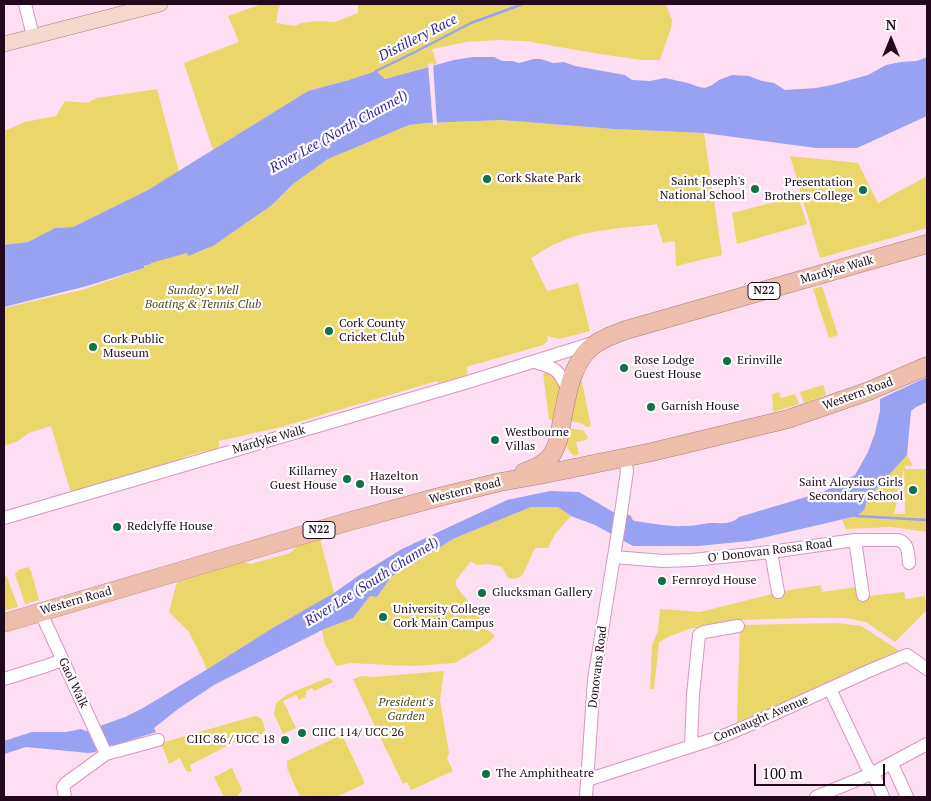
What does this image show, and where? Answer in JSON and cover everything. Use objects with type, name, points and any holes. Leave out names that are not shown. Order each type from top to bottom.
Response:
[{"type":"highway","name":"Mardyke Walk","points":[[558,439],[568,390],[575,370],[586,353],[603,340],[626,330],[927,244]]},
{"type":"highway","name":"Western Road","points":[[4,623],[347,522],[500,482],[625,458],[788,419],[869,391],[927,366]]},
{"type":"highway","points":[[558,439],[565,453],[571,459],[585,466]]},
{"type":"highway","name":"N22","points":[[500,482],[545,462],[553,452],[558,439]]},
{"type":"main road","points":[[4,44],[142,6],[160,4]]},
{"type":"street","points":[[25,4],[32,36]]},
{"type":"street","name":"Mardyke Walk","points":[[4,518],[603,340]]},
{"type":"street","points":[[534,362],[554,369],[562,377],[568,390]]},
{"type":"street","name":"Donovans Road","points":[[586,797],[594,680],[621,513],[627,470],[625,458]]},
{"type":"street","points":[[855,540],[863,595]]},
{"type":"street","name":"O' Donovan Rossa Road","points":[[614,557],[671,561],[724,558],[855,540],[898,540],[903,541],[906,545],[909,563]]},
{"type":"street","points":[[771,552],[778,592]]},
{"type":"street","name":"Gaol Walk","points":[[40,612],[105,751]]},
{"type":"street","points":[[691,746],[699,635],[704,632],[738,626]]},
{"type":"street","name":"Connaught Avenue","points":[[587,780],[723,736],[907,655],[927,669]]},
{"type":"street","points":[[4,679],[62,660]]},
{"type":"street","points":[[830,689],[883,797]]},
{"type":"street","points":[[66,797],[63,787],[66,783],[105,751],[158,740]]},
{"type":"street","points":[[816,797],[892,764],[927,744]]},
{"type":"street","points":[[892,764],[907,797]]},
{"type":"green space","points":[[262,4],[281,4],[278,9],[276,23],[294,26],[316,21],[335,22],[358,13],[358,4],[666,4],[672,20],[660,60],[641,60],[525,41],[467,42],[432,49],[437,64],[385,79],[376,71],[308,91],[213,150],[184,63],[239,42],[228,16]]},
{"type":"green space","points":[[157,89],[179,172],[148,190],[73,227],[55,228],[28,242],[4,245],[4,131],[25,122],[56,116],[65,101],[87,103],[97,98]]},
{"type":"green space","name":"Sunday's Well Boating & Tennis Club","points":[[501,120],[614,129],[704,133],[722,255],[676,266],[675,241],[663,243],[657,224],[608,230],[573,237],[554,244],[531,258],[547,291],[578,283],[590,331],[559,339],[547,336],[548,341],[543,345],[466,367],[468,372],[465,376],[439,383],[437,381],[281,427],[219,441],[219,450],[192,454],[179,461],[71,493],[51,426],[29,433],[18,441],[4,446],[4,308],[85,289],[144,268],[150,263],[187,253],[188,255],[213,246],[272,205],[293,184],[328,159],[409,125]]},
{"type":"green space","name":"Presentation Brothers College","points":[[790,156],[858,163],[878,203],[927,176],[927,228],[820,258]]},
{"type":"green space","points":[[798,196],[807,224],[737,244],[732,213]]},
{"type":"green space","points":[[822,286],[838,335],[829,338],[813,289]]},
{"type":"green space","points":[[549,370],[561,387],[557,421],[549,419],[543,373],[548,373]]},
{"type":"green space","points":[[580,373],[591,426],[586,427],[583,424],[568,420]]},
{"type":"green space","points":[[823,385],[826,395],[804,403],[800,392]]},
{"type":"green space","points":[[779,392],[781,398],[795,394],[799,404],[773,412],[772,394]]},
{"type":"green space","points":[[567,428],[583,430],[588,437],[586,440],[576,442],[579,454],[574,456],[568,450],[566,443]]},
{"type":"green space","points":[[907,455],[913,466],[905,466],[905,469],[927,469],[927,532],[891,527],[846,529],[842,520],[857,516],[863,510],[868,498]],"holes":[[[904,469],[905,514],[894,514]]]},
{"type":"green space","points":[[531,507],[558,507],[571,516],[555,534],[548,548],[535,548],[521,576],[508,578],[502,567],[489,564],[477,565],[471,561],[456,580],[456,586],[481,617],[477,621],[495,636],[487,644],[455,663],[411,666],[350,663],[336,666],[324,642],[322,630],[353,618],[370,596],[377,597],[391,577],[455,538]]},
{"type":"green space","points":[[320,539],[334,593],[271,629],[206,670],[189,632],[169,612],[177,582],[243,562],[251,564],[290,553],[301,543]]},
{"type":"green space","points":[[28,567],[31,571],[39,600],[25,604],[15,574],[18,570]]},
{"type":"green space","points":[[4,575],[7,577],[18,607],[5,610],[4,605]]},
{"type":"green space","points":[[821,585],[822,592],[856,587],[859,597],[904,592],[906,599],[925,596],[927,611],[895,642],[866,622],[845,618],[739,620],[692,628],[659,642],[654,689],[650,689],[652,645],[658,631],[660,609],[700,612],[784,591]]},
{"type":"green space","points":[[837,623],[861,626],[903,653],[737,723],[740,625]]},
{"type":"green space","name":"President's Garden","points":[[444,671],[440,700],[449,753],[447,758],[453,771],[411,790],[407,782],[403,784],[353,679],[362,676],[373,677]]},
{"type":"green space","points":[[327,678],[333,682],[314,691],[312,688],[306,691],[306,697],[299,700],[296,695],[283,701],[296,728],[283,734],[274,714],[276,703],[288,694]]},
{"type":"green space","points":[[255,716],[261,719],[264,725],[265,730],[260,736],[256,731],[190,765],[192,771],[189,772],[186,771],[180,758],[169,764],[161,743]]},
{"type":"green space","points":[[339,736],[343,737],[364,784],[336,797],[300,797],[287,768],[287,761]]},
{"type":"green space","points":[[232,768],[242,790],[237,797],[224,797],[214,777]]},
{"type":"water","name":"River Lee (North Channel)","points":[[473,57],[494,57],[502,61],[519,63],[534,59],[553,63],[564,62],[575,66],[625,75],[632,80],[650,81],[665,78],[705,88],[732,75],[749,76],[774,83],[785,90],[832,85],[868,75],[886,65],[917,61],[927,57],[927,116],[857,148],[816,148],[704,133],[614,129],[501,120],[409,125],[328,159],[293,184],[272,205],[213,246],[188,256],[187,253],[151,263],[144,266],[144,268],[87,286],[4,307],[4,245],[28,242],[55,228],[73,227],[148,190],[308,91],[376,71],[385,79],[454,60]]},
{"type":"water","name":"River Lee (South Channel)","points":[[927,377],[927,402],[911,411],[907,455],[868,498],[864,510],[857,516],[749,541],[698,546],[633,546],[595,525],[571,516],[558,507],[531,507],[455,538],[391,577],[377,597],[370,596],[353,618],[322,630],[214,685],[154,728],[156,732],[89,753],[26,747],[4,754],[4,741],[32,732],[66,732],[81,729],[89,731],[143,708],[271,629],[334,593],[402,549],[507,500],[550,491],[579,492],[615,513],[631,516],[634,521],[685,526],[729,522],[739,517],[823,492],[855,475],[868,452],[875,433],[880,411],[880,399]]},
{"type":"pier","points":[[433,63],[437,125],[433,125],[428,64]]},
{"type":"waterway","name":"Distillery Race","points":[[375,73],[471,23],[523,4]]},
{"type":"waterway","points":[[856,516],[927,520]]},
{"type":"place","name":"Cork Skate Park","points":[[487,179]]},
{"type":"place","name":"Saint Joseph's National School","points":[[755,189]]},
{"type":"place","name":"Presentation Brothers College","points":[[863,190]]},
{"type":"place","name":"Cork County Cricket Club","points":[[329,331]]},
{"type":"place","name":"Cork Public Museum","points":[[93,347]]},
{"type":"place","name":"Erinville","points":[[727,361]]},
{"type":"place","name":"Rose Lodge Guest House","points":[[624,368]]},
{"type":"place","name":"Garnish House","points":[[651,407]]},
{"type":"place","name":"Westbourne Villas","points":[[495,440]]},
{"type":"place","name":"Killarney Guest House","points":[[347,479]]},
{"type":"place","name":"Hazelton House","points":[[360,484]]},
{"type":"place","name":"Saint Aloysius Girls Secondary School","points":[[913,490]]},
{"type":"place","name":"Redclyffe House","points":[[117,527]]},
{"type":"place","name":"Fernroyd House","points":[[662,581]]},
{"type":"place","name":"Glucksman Gallery","points":[[482,593]]},
{"type":"place","name":"University College Cork Main Campus","points":[[383,617]]},
{"type":"place","name":"CIIC 114/ UCC 26","points":[[302,733]]},
{"type":"place","name":"CIIC 86 / UCC 18","points":[[285,740]]},
{"type":"place","name":"The Amphitheatre","points":[[486,774]]}]
